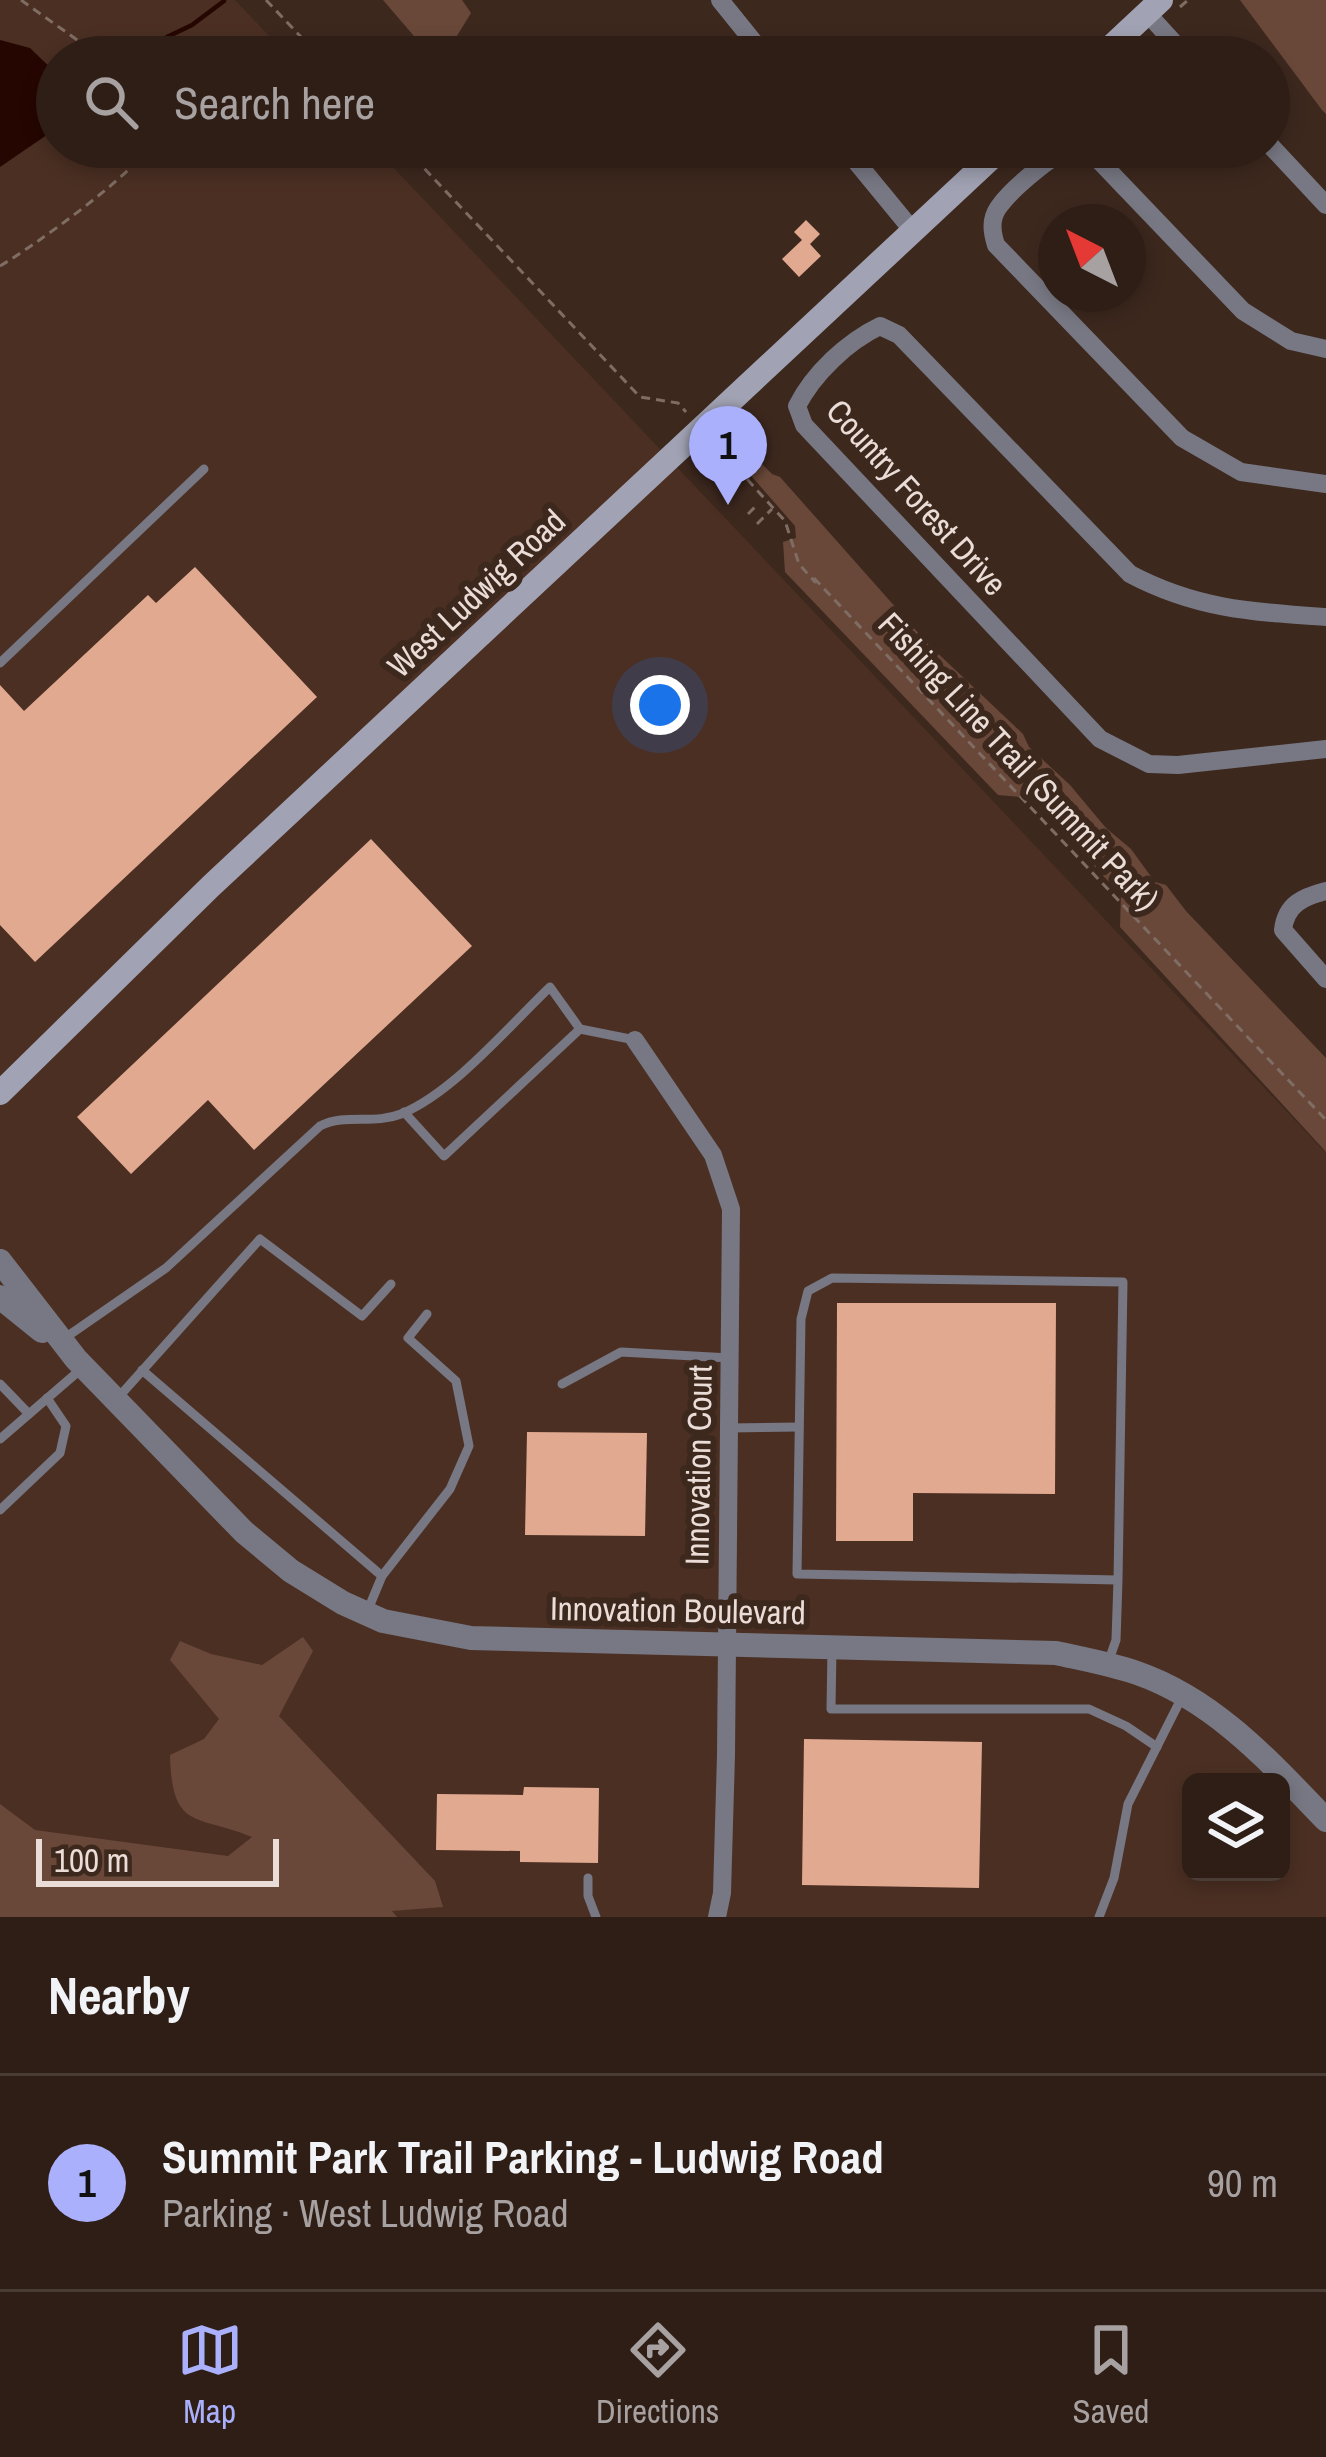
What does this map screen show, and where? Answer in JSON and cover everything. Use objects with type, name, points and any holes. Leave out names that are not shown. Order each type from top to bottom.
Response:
[{"type":"main road","points":[[1123,36],[1154,7]]},
{"type":"main road","name":"West Ludwig Road","points":[[0,1093],[228,870],[980,168]]},
{"type":"street","points":[[721,0],[749,36]]},
{"type":"street","points":[[1154,7],[1173,36]]},
{"type":"street","points":[[1290,166],[1326,205]]},
{"type":"street","points":[[861,168],[913,231]]},
{"type":"street","points":[[1041,168],[997,208],[991,229],[996,245],[1182,438],[1241,472],[1326,484]]},
{"type":"street","points":[[1106,168],[1243,310],[1291,341],[1326,349]]},
{"type":"street","name":"Country Forest Drive","points":[[1326,616],[1229,610],[1167,594],[1130,574],[898,334],[880,326],[860,335],[808,385],[797,406],[804,424],[1100,739],[1149,764],[1178,766],[1326,749]]},
{"type":"street","points":[[1326,891],[1305,896],[1292,906],[1282,930],[1326,979]]},
{"type":"street","name":"Innovation Court","points":[[635,1040],[713,1155],[731,1209],[724,1847],[717,1917]]},
{"type":"street","name":"Innovation Boulevard","points":[[0,1261],[74,1355],[244,1532],[291,1571],[366,1614],[427,1632],[471,1638],[1056,1653],[1108,1665],[1183,1694],[1230,1726],[1326,1820]]},
{"type":"street","name":"Innovation Boulevard","points":[[0,1297],[74,1355]]},
{"type":"lane","points":[[0,663],[205,470]]},
{"type":"lane","points":[[0,1439],[47,1398],[74,1355],[320,1126],[332,1120],[384,1119],[404,1112],[449,1081],[550,988],[580,1029],[635,1040]]},
{"type":"lane","points":[[404,1112],[445,1156],[580,1029]]},
{"type":"lane","points":[[116,1400],[260,1239],[362,1316],[392,1284]]},
{"type":"lane","points":[[1108,1665],[1115,1640],[1118,1580],[1123,1282],[832,1278],[808,1292],[802,1305],[797,1574],[1118,1580]]},
{"type":"lane","points":[[366,1614],[382,1576],[450,1489],[469,1446],[457,1381],[408,1338],[427,1314]]},
{"type":"lane","points":[[562,1384],[621,1352],[730,1358]]},
{"type":"lane","points":[[142,1370],[382,1576]]},
{"type":"lane","points":[[0,1384],[28,1414]]},
{"type":"lane","points":[[0,1510],[60,1453],[66,1426],[47,1398]]},
{"type":"lane","points":[[729,1428],[799,1427]]},
{"type":"lane","points":[[832,1645],[831,1708],[1089,1709],[1157,1747]]},
{"type":"lane","points":[[1099,1917],[1114,1878],[1129,1804],[1183,1694]]},
{"type":"lane","points":[[588,1878],[588,1896],[596,1917]]},
{"type":"path","points":[[21,0],[71,36]]},
{"type":"path","points":[[266,0],[300,36]]},
{"type":"path","points":[[0,266],[130,168]]},
{"type":"path","points":[[424,168],[640,397],[678,403],[694,421]]},
{"type":"path","name":"Fishing Line Trail (Summit Park)","points":[[711,474],[715,470],[704,454],[715,444],[791,530],[800,564],[815,582],[812,576],[1326,1120]]},
{"type":"path","points":[[748,514],[758,504]]},
{"type":"path","points":[[758,524],[773,508]]},
{"type":"shaded area","points":[[0,0],[235,0],[269,36],[36,36],[36,168],[394,168],[1326,1153],[1326,1917],[0,1917]]},
{"type":"shaded area","points":[[383,0],[462,0],[471,13],[457,36],[414,36]]},
{"type":"shaded area","points":[[1240,0],[1326,0],[1326,114],[1290,67],[1290,36],[1267,36]]},
{"type":"shaded area","points":[[0,40],[36,54],[36,142],[0,167]]},
{"type":"shaded area","points":[[735,437],[780,477],[929,645],[1023,734],[1029,747],[1131,849],[1155,882],[1166,885],[1326,1058],[1326,1152],[1120,927],[1121,895],[1031,798],[998,795],[785,572],[783,542],[796,538],[795,526],[725,446]]},
{"type":"shaded area","points":[[303,1637],[313,1651],[279,1716],[435,1881],[443,1907],[392,1911],[397,1917],[0,1917],[0,1804],[35,1830],[228,1856],[252,1837],[191,1816],[176,1797],[170,1755],[204,1739],[219,1719],[170,1660],[180,1641],[211,1654],[262,1665]]},
{"type":"building","points":[[806,220],[820,234],[810,244],[821,256],[799,277],[782,259],[802,240],[794,232]]},
{"type":"building","points":[[195,567],[317,697],[35,962],[0,925],[0,685],[24,711],[148,595],[156,603]]},
{"type":"building","points":[[371,839],[472,946],[254,1150],[208,1100],[131,1174],[77,1117]]},
{"type":"building","points":[[837,1303],[1056,1303],[1055,1494],[913,1493],[913,1541],[836,1541]]},
{"type":"building","points":[[527,1432],[647,1433],[645,1536],[525,1535]]},
{"type":"building","points":[[804,1739],[982,1742],[979,1888],[802,1885]]},
{"type":"building","points":[[524,1787],[599,1788],[598,1863],[520,1862],[520,1851],[436,1850],[437,1794],[523,1795]]},
{"type":"waterway","points":[[169,36],[224,1]]},
{"type":"place","name":"Summit Park Trail Parking - Ludwig Road","points":[[728,505]]}]
